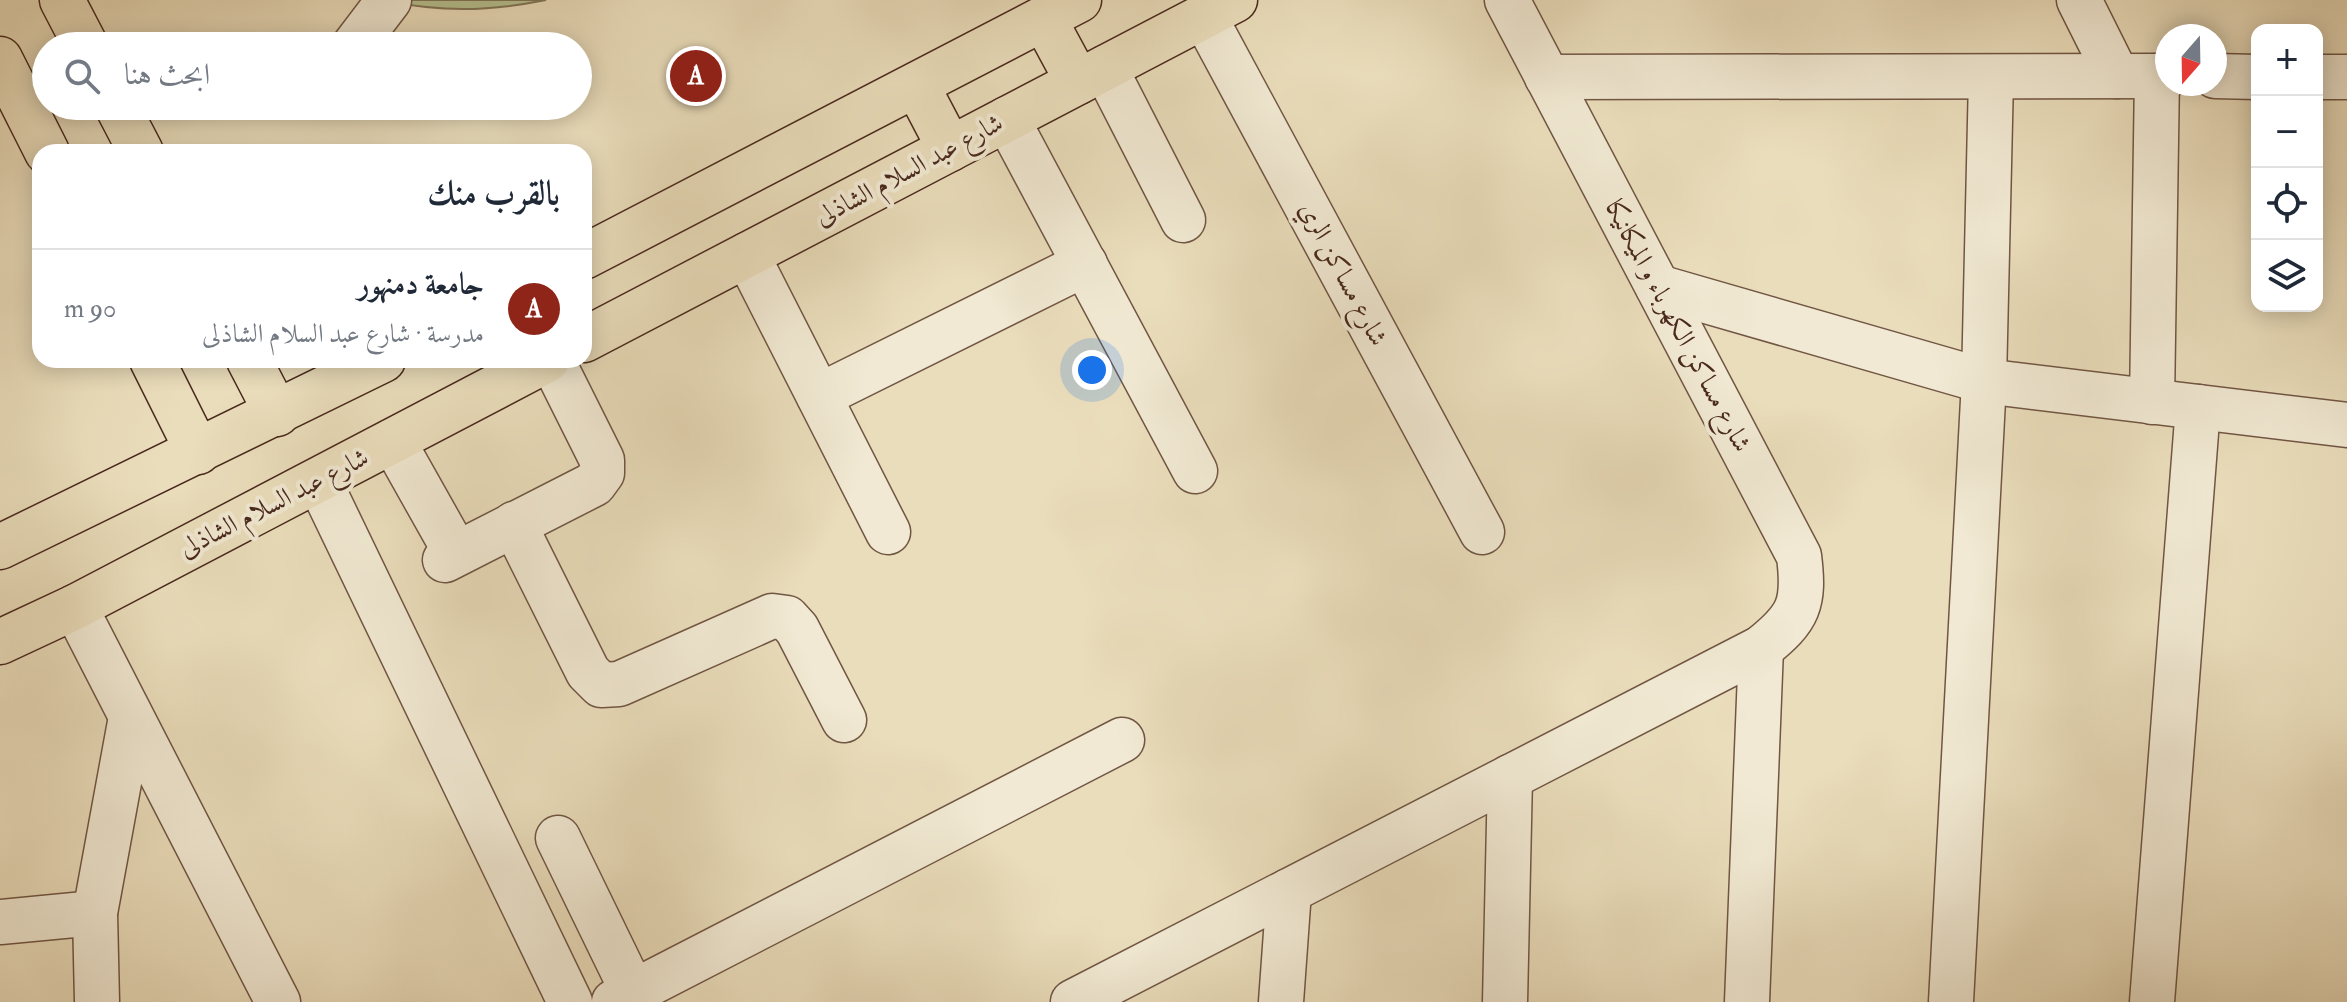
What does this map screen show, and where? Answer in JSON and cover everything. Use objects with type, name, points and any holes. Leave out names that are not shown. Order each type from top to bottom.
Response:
[{"type":"main road","points":[[62,0],[79,32]]},
{"type":"main road","name":"شارع عبد السلام الشاذلى","points":[[592,336],[1219,8]]},
{"type":"main road","points":[[592,253],[1061,9],[1092,75]]},
{"type":"main road","points":[[0,59],[43,144]]},
{"type":"main road","points":[[917,86],[950,149]]},
{"type":"main road","points":[[124,120],[137,144]]},
{"type":"main road","points":[[156,368],[198,452]]},
{"type":"main road","points":[[253,368],[277,414]]},
{"type":"main road","points":[[0,547],[367,368]]},
{"type":"main road","name":"شارع عبد السلام الشاذلى","points":[[0,642],[75,607],[534,368]]},
{"type":"street","points":[[365,32],[389,0]]},
{"type":"street","name":"شارع مساكن الكهرباء و الميكانيكا","points":[[1074,1002],[1761,648],[1790,625],[1803,592],[1799,556],[1507,0]]},
{"type":"street","points":[[2079,0],[2147,76],[2152,402]]},
{"type":"street","name":"شارع مساكن الري","points":[[1219,8],[1482,532]]},
{"type":"street","points":[[1092,75],[1183,220]]},
{"type":"street","points":[[1547,77],[2147,76]]},
{"type":"street","points":[[2227,76],[2251,77]]},
{"type":"street","points":[[2323,77],[2347,77]]},
{"type":"street","points":[[1951,1002],[1984,381],[1991,78]]},
{"type":"street","points":[[1007,119],[1195,471]]},
{"type":"street","points":[[747,255],[888,532]]},
{"type":"street","points":[[819,396],[1085,264]]},
{"type":"street","points":[[1658,287],[1984,381],[2347,425]]},
{"type":"street","points":[[393,441],[450,556],[594,484],[602,473],[602,460],[553,368]]},
{"type":"street","points":[[2152,1002],[2198,407]]},
{"type":"street","points":[[319,481],[570,1002]]},
{"type":"street","points":[[514,524],[588,672],[601,685],[619,684],[772,616],[787,618],[797,629],[844,720]]},
{"type":"street","points":[[75,607],[278,1002]]},
{"type":"street","points":[[1747,1002],[1761,648]]},
{"type":"street","points":[[97,1002],[95,913],[131,717]]},
{"type":"street","points":[[558,838],[624,997],[1122,740]]},
{"type":"street","points":[[1505,1002],[1510,777]]},
{"type":"street","points":[[1281,1002],[1289,891]]},
{"type":"street","points":[[0,922],[95,913]]},
{"type":"green space","points":[[380,0],[546,0],[463,9]]},
{"type":"place","name":"جامعة دمنهور","points":[[696,76]]}]
